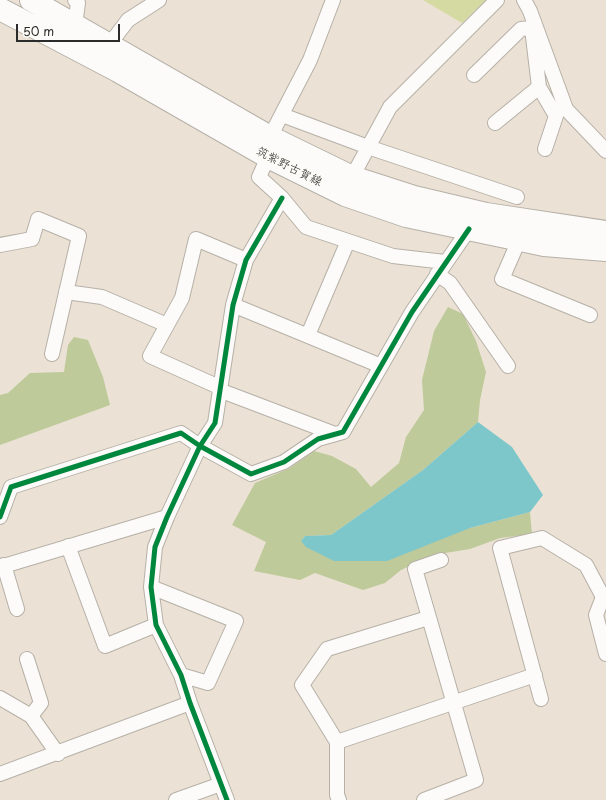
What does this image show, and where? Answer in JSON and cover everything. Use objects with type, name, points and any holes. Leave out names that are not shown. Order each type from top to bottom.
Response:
[{"type":"main road","name":"筑紫野古賀線","points":[[31,0],[109,45],[345,195],[406,216],[519,240],[544,245],[606,250]]},
{"type":"main road","name":"筑紫野古賀線","points":[[0,9],[118,71],[269,147],[352,177],[414,197],[486,214],[606,232]]},
{"type":"street","points":[[75,0],[78,4],[75,25]]},
{"type":"street","points":[[109,45],[128,20],[159,0]]},
{"type":"street","points":[[333,0],[310,60],[282,115],[259,177],[282,198],[306,227],[393,256],[445,262]]},
{"type":"street","points":[[352,177],[390,107],[497,0]]},
{"type":"street","points":[[527,5],[532,28],[540,87],[556,116],[545,149]]},
{"type":"street","points":[[527,5],[566,109],[606,151]]},
{"type":"street","points":[[474,75],[521,29],[532,28]]},
{"type":"street","points":[[494,123],[540,87]]},
{"type":"street","points":[[282,115],[368,147],[517,198]]},
{"type":"street","points":[[226,800],[190,703],[182,675],[156,625],[151,587],[155,547],[167,517],[200,446],[215,423],[233,305],[246,260],[282,198]]},
{"type":"street","points":[[0,245],[32,239],[38,219],[79,236],[52,354]]},
{"type":"street","points":[[0,517],[11,487],[181,433],[200,446],[251,474],[284,462],[318,439],[343,432],[412,312],[469,229]]},
{"type":"street","points":[[246,260],[196,239],[182,298],[150,356],[219,389],[335,434]]},
{"type":"street","points":[[519,240],[502,279],[590,314]]},
{"type":"street","points":[[308,335],[348,241]]},
{"type":"street","points":[[437,274],[450,283],[508,366]]},
{"type":"street","points":[[66,292],[102,297],[167,325]]},
{"type":"street","points":[[233,305],[381,366]]},
{"type":"street","points":[[17,609],[2,566],[167,517]]},
{"type":"street","points":[[541,699],[500,548],[542,538],[586,565],[604,598],[596,615],[606,654]]},
{"type":"street","points":[[68,546],[105,646],[156,625]]},
{"type":"street","points":[[424,800],[476,780],[415,569],[440,560]]},
{"type":"street","points":[[151,587],[236,621],[208,683],[182,675]]},
{"type":"street","points":[[339,800],[337,795],[337,742],[302,685],[327,649],[428,618]]},
{"type":"street","points":[[27,659],[41,703],[31,716]]},
{"type":"street","points":[[337,742],[535,675]]},
{"type":"street","points":[[0,698],[31,716],[58,754]]},
{"type":"street","points":[[0,774],[58,754],[190,703]]},
{"type":"street","points":[[176,800],[220,784]]},
{"type":"green space","points":[[423,0],[486,0],[462,23]]},
{"type":"green space","points":[[448,307],[463,314],[476,341],[486,372],[480,400],[478,422],[423,470],[331,535],[305,536],[301,541],[470,528],[530,512],[532,534],[500,538],[470,549],[433,555],[401,570],[385,583],[363,590],[315,573],[300,580],[254,571],[266,542],[232,525],[255,483],[290,468],[314,451],[332,456],[356,469],[371,487],[399,463],[406,437],[424,410],[422,380],[434,331]]},
{"type":"green space","points":[[74,337],[88,340],[103,377],[110,405],[0,445],[0,395],[8,393],[30,373],[64,372],[68,345]]},
{"type":"water","points":[[478,422],[512,447],[543,495],[530,512],[470,528],[387,561],[334,561],[306,547],[301,541],[305,536],[331,535],[423,470]]},
{"type":"cycle path","points":[[227,800],[190,703],[181,675],[156,625],[151,587],[155,547],[167,517],[200,446],[215,423],[233,305],[246,260],[282,198]]},
{"type":"cycle path","points":[[0,517],[11,487],[181,433],[200,446],[251,474],[284,462],[318,439],[343,432],[412,312],[469,229]]}]
